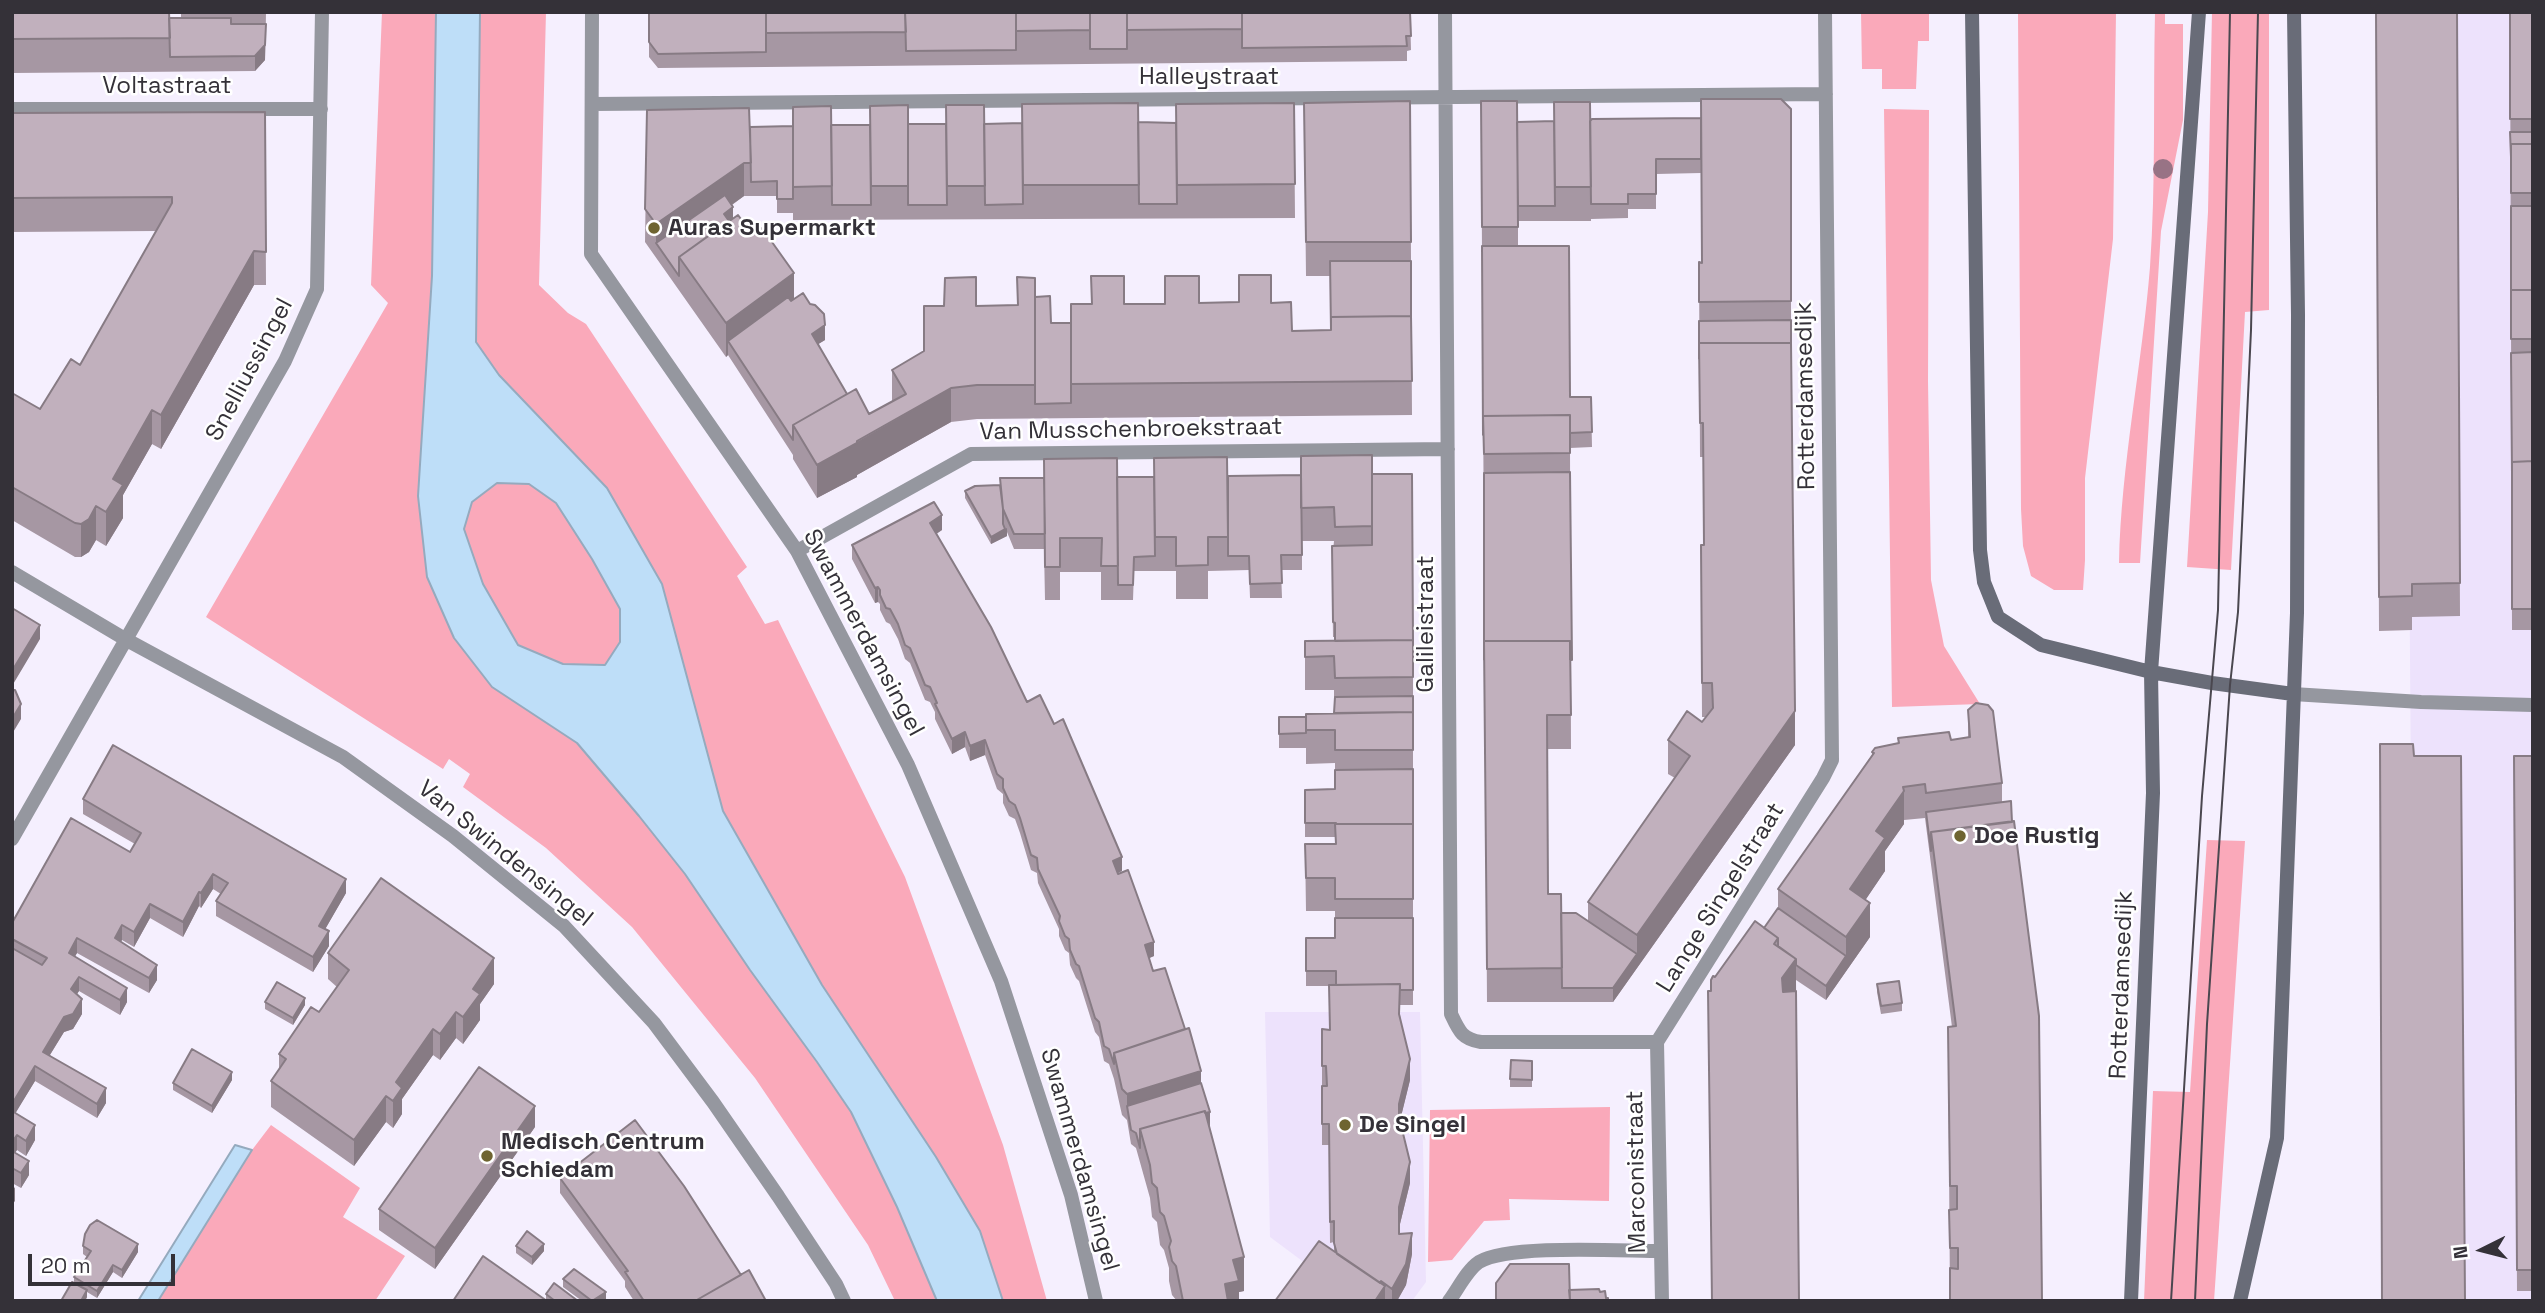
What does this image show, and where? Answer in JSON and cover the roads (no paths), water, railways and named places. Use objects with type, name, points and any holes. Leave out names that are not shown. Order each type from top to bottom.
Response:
[{"type":"main road","points":[[1972,12],[1980,550],[1984,582],[1998,617],[2040,645],[2151,672],[2293,694]]},
{"type":"main road","name":"Rotterdamsedijk","points":[[2131,1301],[2153,793],[2151,672],[2199,12]]},
{"type":"main road","points":[[2240,1301],[2277,1138],[2297,613],[2298,315],[2294,12]]},
{"type":"street","name":"Snelliussingel","points":[[12,839],[285,361],[317,289],[322,12]]},
{"type":"street","name":"Swammerdamsingel","points":[[592,12],[591,254],[797,551],[908,765],[1001,981],[1070,1195],[1096,1301]]},
{"type":"street","name":"Galileistraat","points":[[1446,12],[1451,1014],[1458,1029],[1468,1040],[1481,1042],[1657,1042]]},
{"type":"street","name":"Rotterdamsedijk","points":[[1823,778],[1832,760],[1825,12]]},
{"type":"street","name":"Halleystraat","points":[[593,104],[1826,94]]},
{"type":"street","name":"Voltastraat","points":[[12,109],[321,109]]},
{"type":"street","name":"Van Musschenbroekstraat","points":[[797,551],[971,454],[1448,449]]},
{"type":"street","name":"Van Swindensingel","points":[[12,572],[125,639],[343,757],[453,836],[564,926],[654,1023],[706,1092],[778,1196],[836,1284],[844,1301]]},
{"type":"street","points":[[2293,694],[2421,702],[2533,705]]},
{"type":"street","name":"Lange Singelstraat","points":[[1657,1042],[1823,778]]},
{"type":"street","name":"Marconistraat","points":[[1657,1042],[1662,1301]]},
{"type":"street","points":[[1449,1301],[1475,1264],[1491,1256],[1516,1252],[1661,1251]]},
{"type":"water","points":[[436,12],[480,12],[476,342],[499,375],[607,488],[662,584],[723,811],[822,985],[936,1157],[980,1231],[1003,1301],[937,1301],[897,1207],[851,1112],[685,874],[577,743],[492,687],[454,638],[427,577],[418,496],[432,276]],"holes":[[[497,483],[529,484],[556,503],[620,609],[620,642],[605,665],[563,664],[518,645],[483,584],[464,529],[472,502]]]},
{"type":"water","points":[[235,1145],[252,1150],[158,1301],[138,1301]]},
{"type":"tram line","points":[[2171,1301],[2202,796],[2218,610],[2230,12]]},
{"type":"tram line","points":[[2195,1301],[2207,1024],[2230,685],[2238,612],[2251,330],[2258,12]]},
{"type":"place","name":"Auras Supermarkt","points":[[654,228]]},
{"type":"place","name":"Doe Rustig","points":[[1960,836]]},
{"type":"place","name":"De Singel","points":[[1345,1125]]},
{"type":"place","name":"Medisch Centrum Schiedam","points":[[487,1156]]}]
